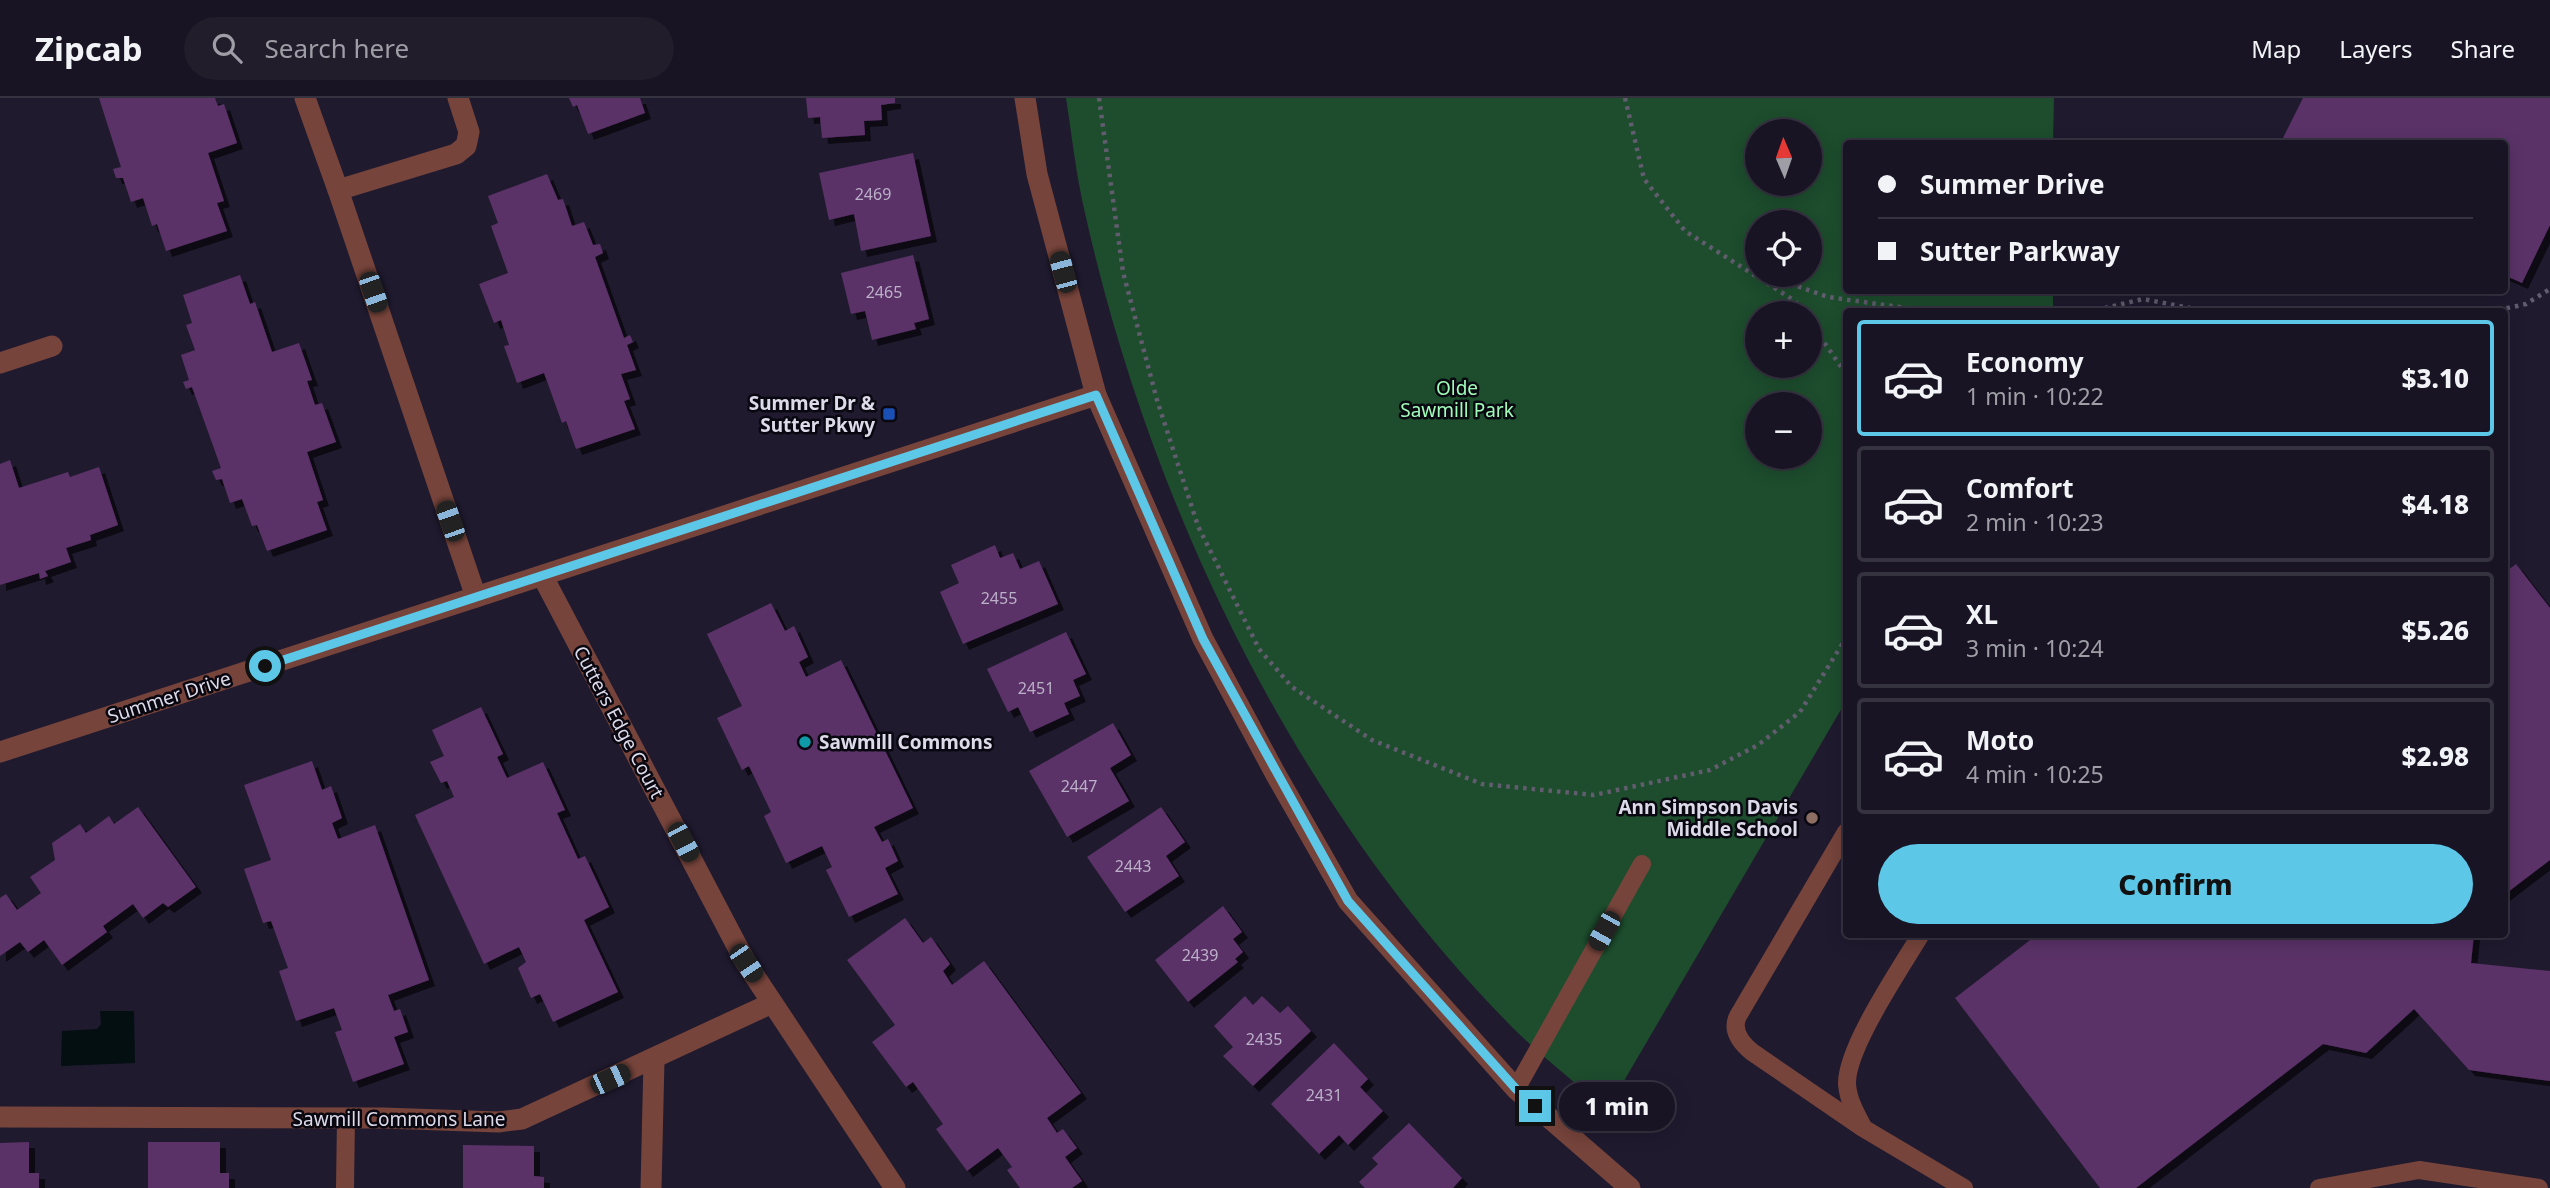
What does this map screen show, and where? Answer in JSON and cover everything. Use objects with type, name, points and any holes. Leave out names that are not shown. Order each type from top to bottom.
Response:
[{"type":"street","points":[[305,98],[476,597]]},
{"type":"street","points":[[338,190],[456,154],[466,146],[469,132],[458,98]]},
{"type":"street","points":[[1025,98],[1037,174],[1096,395],[1203,639],[1348,901],[1516,1089],[1630,1188]]},
{"type":"street","points":[[0,363],[52,346]]},
{"type":"street","name":"Summer Drive","points":[[0,752],[1096,395]]},
{"type":"street","name":"Cutters Edge Court","points":[[543,577],[746,963],[895,1188]]},
{"type":"street","name":"Sawmill Commons Lane","points":[[0,1117],[346,1118],[498,1122],[522,1119],[772,1003]]},
{"type":"street","points":[[651,1188],[654,1060]]},
{"type":"lane","points":[[1843,837],[1738,1016],[1735,1028],[1743,1045],[1752,1052],[1863,1128],[1964,1188]]},
{"type":"lane","points":[[1516,1089],[1642,864]]},
{"type":"lane","points":[[1863,1128],[1849,1095],[1849,1067],[1859,1042],[1919,938]]},
{"type":"lane","points":[[345,1188],[346,1118]]},
{"type":"lane","points":[[2319,1188],[2419,1170],[2539,1188]]},
{"type":"path","points":[[1099,98],[1123,272],[1161,412],[1199,526],[1259,649],[1292,687],[1372,740],[1482,784],[1594,795],[1710,770],[1758,745],[1800,712],[1843,643]]},
{"type":"path","points":[[1625,98],[1644,179],[1685,231],[1795,301]]},
{"type":"path","points":[[1800,287],[1828,297],[1906,308]]},
{"type":"path","points":[[2508,308],[2526,304],[2550,289]]},
{"type":"path","points":[[2105,308],[2143,299],[2190,308]]},
{"type":"path","points":[[1822,339],[1843,370]]},
{"type":"green space","name":"Olde Sawmill Park","points":[[1066,98],[2054,98],[2053,140],[1843,140],[1843,294],[2053,294],[2053,308],[1843,308],[1843,706],[1621,1086],[1596,1101],[1513,1028],[1436,943],[1365,851],[1300,753],[1243,650],[1193,544],[1149,435],[1114,324],[1085,213]]},
{"type":"shaded area","points":[[100,1011],[134,1011],[135,1063],[61,1066],[62,1031],[97,1029],[101,1024]]},
{"type":"building","points":[[99,98],[215,98],[218,106],[224,104],[237,143],[208,153],[224,201],[217,203],[227,231],[166,251],[157,224],[152,226],[143,198],[131,202],[123,178],[116,178],[113,169],[121,167]]},
{"type":"building","points":[[569,98],[640,98],[645,113],[588,134],[577,105],[573,107]]},
{"type":"building","points":[[806,98],[895,98],[895,103],[881,105],[882,120],[864,121],[865,135],[822,138],[820,117],[808,118]]},
{"type":"building","points":[[2303,98],[2550,98],[2550,225],[2522,283],[2508,277],[2508,140],[2282,140]]},
{"type":"building","points":[[913,153],[931,236],[861,251],[854,214],[829,220],[819,173]]},
{"type":"building","points":[[547,174],[558,200],[563,199],[572,226],[584,222],[593,245],[600,244],[603,253],[595,257],[624,338],[630,335],[633,342],[627,345],[636,370],[621,374],[630,399],[624,401],[635,429],[576,449],[566,421],[562,423],[544,373],[517,383],[504,346],[509,345],[501,320],[494,323],[479,284],[508,273],[491,226],[498,223],[488,196]]},
{"type":"building","points":[[913,255],[929,319],[914,323],[916,329],[872,340],[865,311],[851,314],[841,273]]},
{"type":"building","points":[[240,275],[250,304],[255,302],[272,352],[299,343],[312,380],[307,381],[315,405],[322,403],[336,442],[307,452],[323,500],[317,502],[327,530],[267,551],[257,525],[252,526],[242,499],[230,503],[222,479],[216,480],[212,471],[221,468],[192,387],[186,389],[183,382],[189,380],[181,355],[195,350],[186,325],[192,323],[183,295]]},
{"type":"building","points":[[10,460],[19,488],[68,472],[70,477],[99,467],[118,525],[90,535],[91,540],[66,548],[71,562],[45,571],[48,576],[40,579],[39,573],[0,585],[0,464]]},
{"type":"building","points":[[995,545],[1000,558],[1013,553],[1020,569],[1039,561],[1058,604],[963,644],[940,592],[959,583],[951,565]]},
{"type":"building","points":[[2516,564],[2550,608],[2550,860],[2508,892],[2508,570]]},
{"type":"building","name":"Sawmill Commons","points":[[771,603],[785,631],[794,626],[808,657],[799,662],[806,677],[841,660],[913,808],[874,827],[882,842],[888,839],[898,861],[885,868],[898,894],[849,917],[826,870],[832,867],[822,846],[786,863],[764,816],[771,812],[749,766],[742,770],[717,718],[742,706],[707,634]]},
{"type":"building","points":[[1066,632],[1086,674],[1073,680],[1080,696],[1064,703],[1069,714],[1030,732],[1018,707],[1008,712],[987,669]]},
{"type":"building","points":[[481,707],[503,754],[497,757],[507,778],[543,762],[565,810],[557,813],[578,859],[585,856],[609,907],[584,920],[618,992],[553,1022],[540,994],[531,998],[518,968],[526,962],[519,947],[484,964],[415,815],[454,797],[447,781],[441,783],[430,762],[444,756],[432,730]]},
{"type":"building","points":[[1113,723],[1131,755],[1110,768],[1129,801],[1067,837],[1029,771]]},
{"type":"building","points":[[312,761],[322,790],[331,786],[342,818],[332,823],[338,839],[375,825],[429,980],[388,995],[394,1011],[400,1009],[408,1032],[394,1037],[404,1064],[353,1082],[335,1032],[342,1030],[334,1008],[296,1021],[279,971],[288,968],[271,921],[263,923],[244,869],[271,860],[244,785]]},
{"type":"building","points":[[138,807],[196,887],[168,907],[163,903],[143,918],[133,904],[103,926],[107,932],[62,965],[44,940],[28,952],[20,942],[0,956],[0,898],[6,894],[17,910],[41,893],[30,877],[55,860],[52,843],[80,824],[86,833],[109,816],[114,824]]},
{"type":"building","points":[[1161,807],[1185,842],[1166,856],[1179,876],[1125,912],[1087,857]]},
{"type":"building","points":[[1223,906],[1242,932],[1233,939],[1243,952],[1235,959],[1238,962],[1188,1002],[1155,960]]},
{"type":"building","points":[[905,918],[923,943],[931,937],[950,964],[943,971],[952,985],[984,961],[1081,1093],[1047,1118],[1057,1133],[1063,1129],[1077,1148],[1065,1157],[1082,1181],[1072,1188],[1020,1188],[1007,1170],[1012,1167],[998,1148],[967,1171],[936,1129],[943,1124],[913,1082],[906,1087],[872,1042],[895,1025],[847,960]]},
{"type":"building","points":[[2033,938],[2474,938],[2471,963],[2550,971],[2550,1081],[2469,1070],[2414,1009],[2366,1053],[2323,1044],[2136,1188],[2100,1188],[1955,998]]},
{"type":"building","points":[[1245,996],[1253,1005],[1262,996],[1280,1013],[1288,1006],[1311,1031],[1253,1086],[1223,1056],[1233,1047],[1214,1026]]},
{"type":"building","points":[[1334,1043],[1368,1079],[1360,1087],[1383,1111],[1348,1145],[1339,1135],[1319,1154],[1271,1104]]},
{"type":"building","points":[[1409,1123],[1462,1178],[1453,1188],[1365,1188],[1359,1182],[1378,1164],[1372,1158]]},
{"type":"building","points":[[29,1142],[29,1173],[39,1173],[39,1188],[0,1188],[0,1143]]},
{"type":"building","points":[[148,1142],[220,1142],[220,1173],[229,1173],[229,1188],[148,1188]]},
{"type":"building","points":[[463,1145],[534,1146],[534,1176],[544,1177],[544,1188],[463,1188]]},
{"type":"place","name":"Summer Dr & Sutter Pkwy","points":[[889,414]]},
{"type":"place","name":"Sawmill Commons","points":[[805,742]]},
{"type":"place","name":"Ann Simpson Davis Middle School","points":[[1812,818]]},
{"type":"route","points":[[265,666],[1096,395],[1203,639],[1348,901],[1516,1089],[1535,1106]]}]
